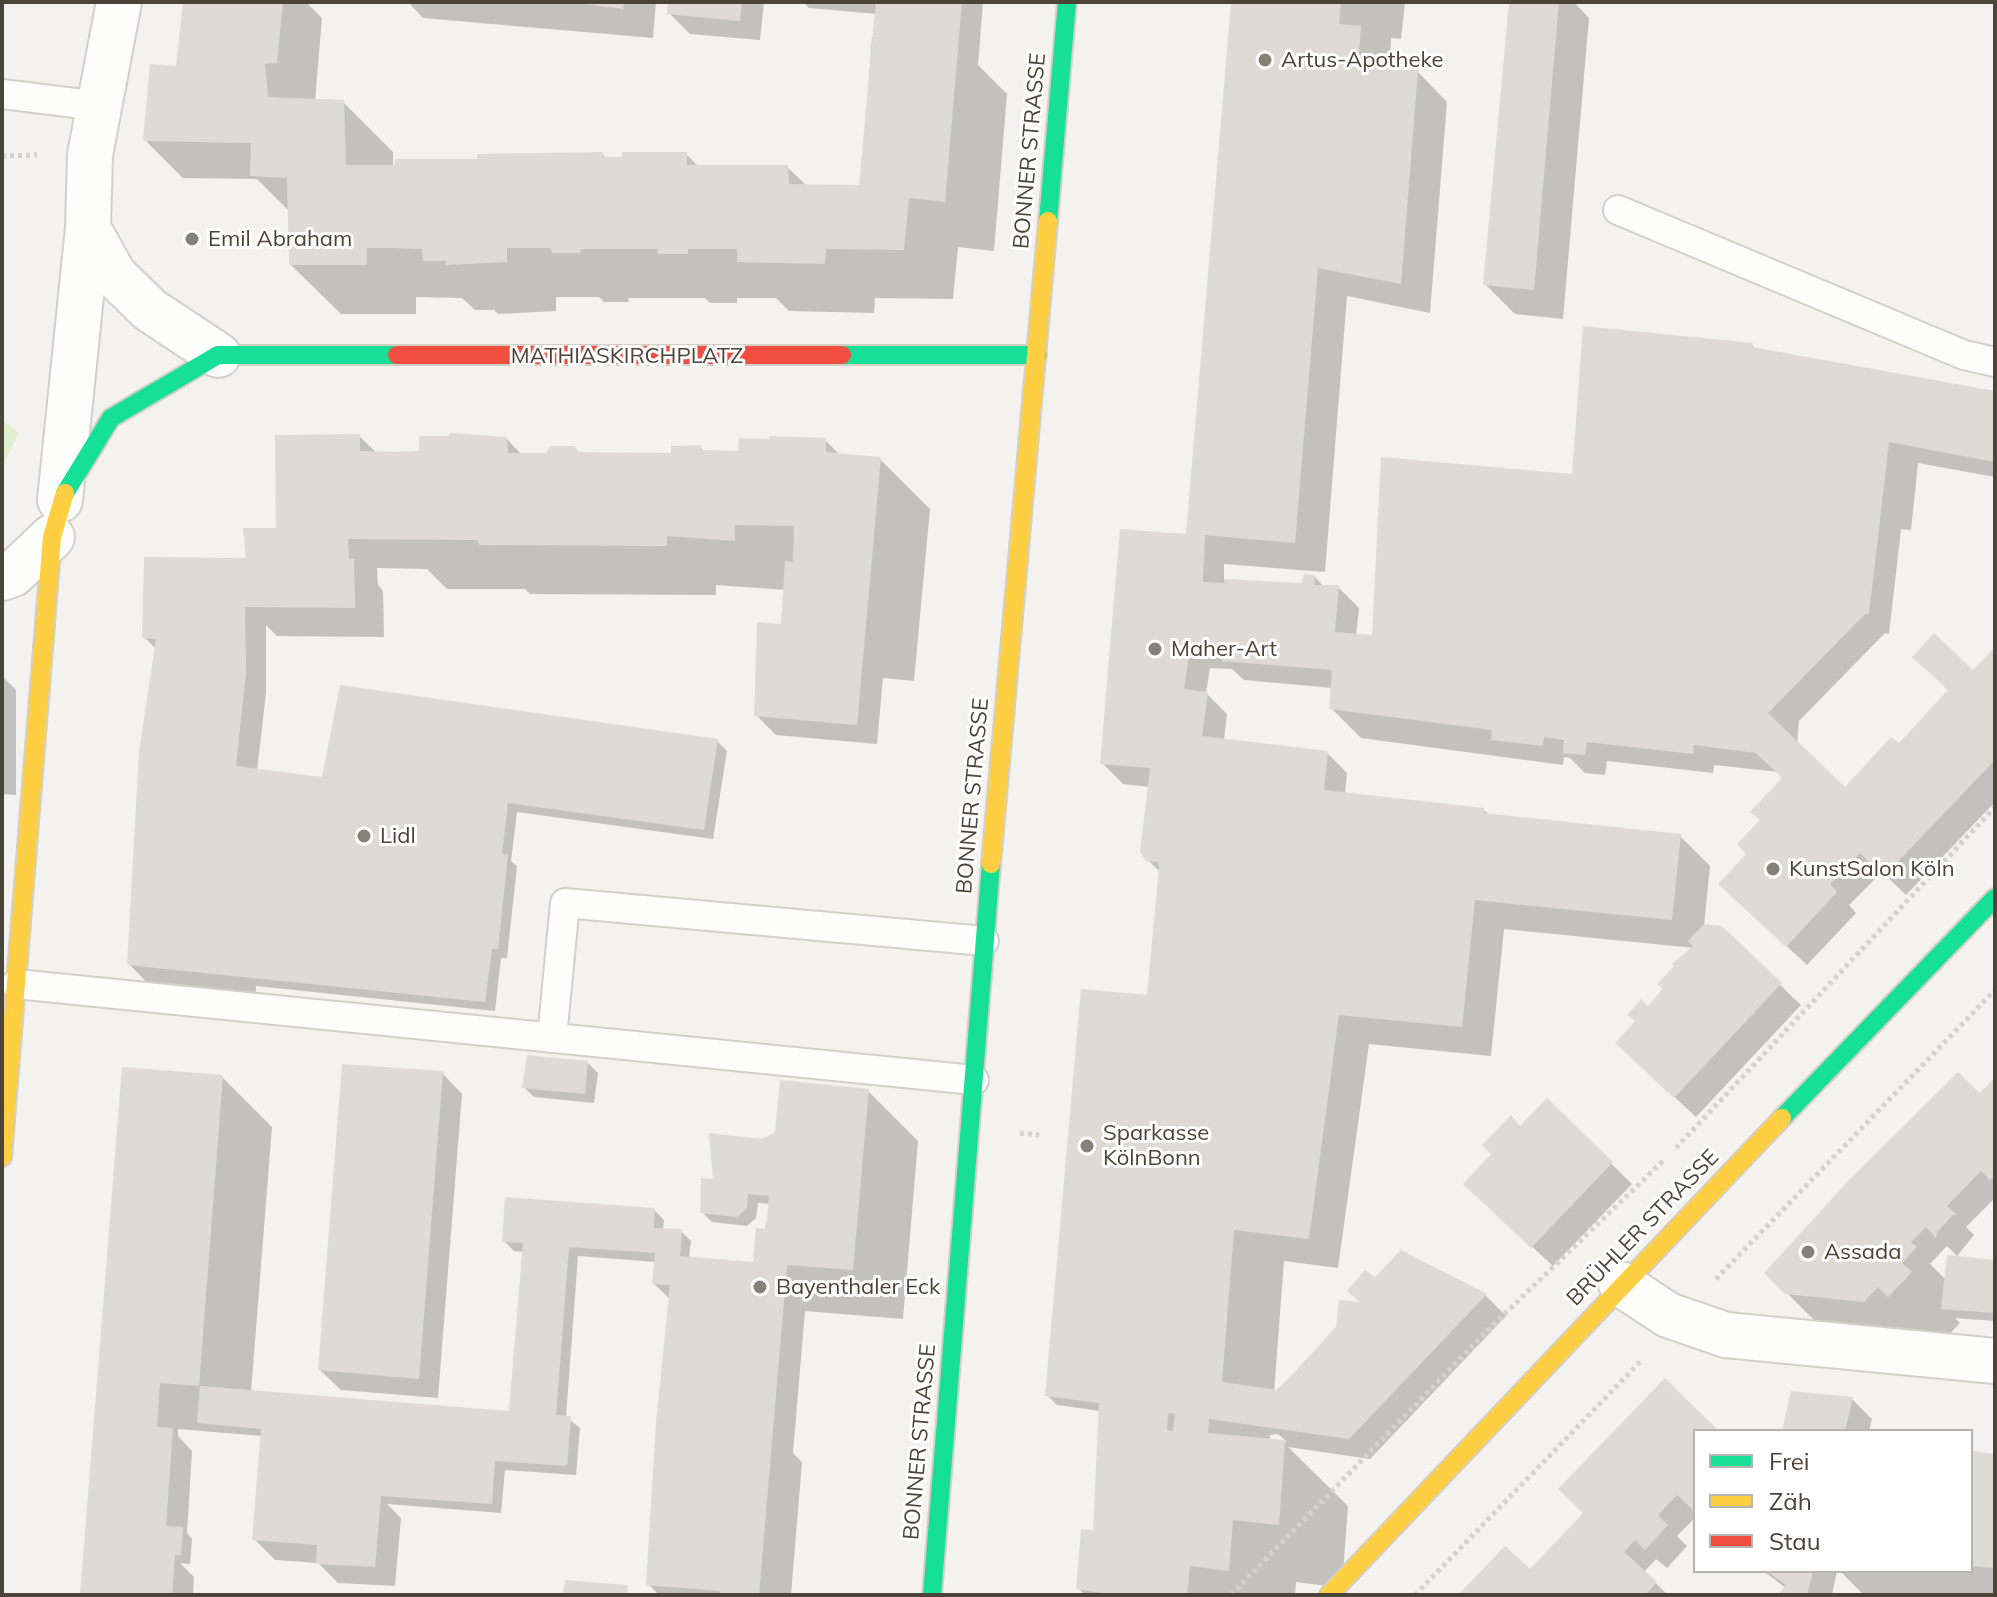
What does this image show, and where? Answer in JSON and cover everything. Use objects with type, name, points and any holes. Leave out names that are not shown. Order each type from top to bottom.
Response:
[{"type":"street","points":[[2,1157],[56,519],[88,228],[90,155],[119,2]]},
{"type":"street","name":"BONNER STRASSE","points":[[932,1595],[984,941],[1067,2]]},
{"type":"street","points":[[2,578],[13,574],[56,519],[111,418],[218,355],[141,302],[114,275],[88,228]]},
{"type":"street","name":"MATHIASKIRCHPLATZ","points":[[218,355],[1037,355]]},
{"type":"street","name":"BRÜHLER STRASSE","points":[[1329,1595],[1621,1284],[1995,898]]},
{"type":"street","points":[[1621,1284],[1668,1315],[1726,1335],[1995,1361]]},
{"type":"lane","points":[[2,94],[99,106]]},
{"type":"lane","points":[[1618,210],[1964,355],[1995,362]]},
{"type":"lane","points":[[552,1038],[565,903],[984,941]]},
{"type":"lane","points":[[16,984],[974,1080]]},
{"type":"path","points":[[1231,1595],[1490,1328],[1668,1156],[1995,807]]},
{"type":"green space","points":[[2,420],[19,433],[2,466]]},
{"type":"building","points":[[183,2],[283,2],[277,63],[265,64],[268,97],[344,100],[346,165],[395,165],[395,159],[477,159],[477,154],[603,152],[603,157],[622,157],[622,152],[687,152],[687,165],[788,165],[789,184],[859,185],[876,2],[962,2],[945,202],[909,198],[904,250],[826,249],[825,264],[737,262],[737,249],[688,249],[688,254],[658,254],[657,249],[580,249],[581,253],[552,253],[551,248],[507,248],[507,262],[446,265],[446,261],[423,261],[422,249],[367,248],[367,265],[289,265],[287,178],[250,176],[251,143],[143,141],[150,64],[176,66]]},
{"type":"building","points":[[570,2],[624,2],[623,9]]},
{"type":"building","points":[[668,2],[742,2],[740,21],[667,14]]},
{"type":"building","points":[[1231,2],[1341,2],[1339,24],[1361,26],[1358,65],[1418,70],[1401,284],[1318,268],[1295,543],[1205,535],[1203,582],[1225,583],[1224,579],[1302,583],[1304,574],[1315,575],[1314,585],[1339,585],[1335,632],[1372,635],[1381,457],[1572,474],[1583,326],[1753,343],[1752,347],[1995,391],[1995,462],[1889,442],[1869,614],[1865,614],[1768,713],[1845,787],[1891,737],[1899,743],[1948,690],[1912,657],[1934,633],[1973,670],[1995,647],[1995,760],[1884,876],[1860,853],[1830,884],[1837,892],[1786,947],[1718,884],[1746,854],[1737,844],[1760,820],[1750,812],[1782,778],[1756,753],[1694,745],[1693,754],[1587,742],[1585,755],[1563,753],[1564,740],[1544,737],[1543,746],[1491,740],[1492,730],[1329,709],[1332,670],[1222,661],[1223,649],[1190,648],[1184,689],[1208,692],[1202,736],[1328,751],[1324,790],[1484,808],[1484,813],[1681,834],[1672,920],[1475,900],[1462,1027],[1339,1015],[1309,1239],[1234,1230],[1222,1382],[1278,1390],[1336,1327],[1339,1300],[1360,1302],[1347,1291],[1365,1270],[1375,1277],[1401,1250],[1487,1294],[1349,1439],[1209,1419],[1208,1433],[1285,1440],[1279,1525],[1233,1520],[1229,1571],[1190,1566],[1187,1595],[1117,1595],[1076,1589],[1081,1529],[1093,1530],[1099,1403],[1045,1396],[1081,989],[1147,995],[1159,867],[1158,862],[1146,861],[1140,852],[1150,768],[1100,764],[1120,529],[1186,534]],"holes":[[[1168,1413],[1175,1414],[1173,1431],[1167,1430]]]},
{"type":"building","points":[[1509,2],[1559,2],[1534,290],[1483,285]]},
{"type":"building","points":[[450,433],[507,437],[508,453],[546,453],[550,446],[575,446],[578,452],[671,453],[671,446],[701,445],[701,450],[738,451],[739,438],[769,439],[769,436],[826,438],[826,452],[881,457],[857,725],[754,716],[757,622],[781,624],[785,561],[793,562],[794,526],[735,525],[735,541],[667,536],[667,546],[479,545],[478,540],[348,539],[349,559],[354,559],[355,608],[245,607],[246,672],[236,766],[322,777],[340,685],[718,739],[704,830],[508,803],[502,854],[508,854],[498,949],[492,949],[485,1002],[127,965],[139,752],[156,639],[142,638],[144,557],[246,558],[243,528],[276,528],[275,435],[360,434],[360,451],[395,452],[419,451],[419,436],[449,436]]},
{"type":"building","points":[[1704,924],[1722,926],[1782,983],[1674,1098],[1615,1043],[1635,1021],[1627,1015],[1641,999],[1648,1006],[1663,989],[1657,984],[1674,966],[1672,964],[1693,946],[1688,941]]},
{"type":"building","points":[[527,1055],[588,1061],[585,1094],[522,1088]]},
{"type":"building","points":[[342,1064],[443,1071],[419,1379],[318,1370]]},
{"type":"building","points":[[122,1067],[223,1075],[199,1386],[160,1383],[157,1427],[173,1428],[166,1526],[183,1527],[181,1555],[175,1555],[172,1595],[80,1595]]},
{"type":"building","points":[[1958,1072],[1980,1093],[1995,1077],[1995,1175],[1990,1180],[1981,1171],[1947,1206],[1957,1215],[1953,1215],[1937,1232],[1936,1238],[1926,1227],[1911,1242],[1917,1247],[1902,1263],[1912,1272],[1888,1297],[1878,1287],[1864,1302],[1785,1294],[1764,1273],[1849,1180]]},
{"type":"building","points":[[780,1080],[869,1089],[853,1270],[787,1265],[759,1595],[720,1595],[720,1591],[646,1585],[656,1422],[670,1285],[652,1284],[655,1253],[569,1247],[556,1415],[571,1416],[567,1466],[495,1461],[492,1504],[381,1496],[375,1567],[316,1564],[317,1545],[252,1540],[261,1429],[197,1423],[200,1386],[509,1411],[523,1243],[502,1242],[505,1197],[655,1208],[654,1228],[682,1229],[680,1256],[753,1262],[756,1228],[766,1229],[769,1196],[748,1194],[747,1208],[737,1217],[700,1213],[701,1178],[713,1179],[709,1133],[762,1139],[775,1132]]},
{"type":"building","points":[[1547,1098],[1613,1162],[1531,1248],[1463,1184],[1491,1154],[1482,1145],[1511,1115],[1520,1126]]},
{"type":"building","points":[[1947,1255],[1995,1260],[1995,1313],[1941,1309]]},
{"type":"building","points":[[1665,1378],[1717,1429],[1693,1429],[1693,1510],[1677,1495],[1658,1515],[1668,1525],[1645,1550],[1635,1540],[1624,1552],[1657,1582],[1645,1595],[1458,1595],[1505,1546],[1530,1569],[1583,1513],[1558,1489]]},
{"type":"building","points":[[1791,1391],[1853,1397],[1845,1429],[1782,1429]]},
{"type":"building","points":[[1973,1451],[1995,1454],[1995,1568],[1973,1566]]},
{"type":"building","points":[[1770,1573],[1812,1573],[1807,1595],[1778,1595],[1786,1585]]},
{"type":"building","points":[[565,1580],[628,1585],[627,1595],[563,1595]]},
{"type":"traffic: fast","points":[[1048,221],[1067,2]]},
{"type":"traffic: fast","points":[[65,493],[111,418],[218,355],[397,355]]},
{"type":"traffic: fast","points":[[842,355],[1037,355]]},
{"type":"traffic: fast","points":[[932,1595],[991,864]]},
{"type":"traffic: fast","points":[[1782,1118],[1995,898]]},
{"type":"traffic: slow","points":[[991,864],[1048,221]]},
{"type":"traffic: slow","points":[[2,1157],[52,537],[65,493]]},
{"type":"traffic: slow","points":[[1329,1595],[1782,1118]]},
{"type":"traffic: jam","points":[[397,355],[842,355]]},
{"type":"place","name":"Artus-Apotheke","points":[[1265,60]]},
{"type":"place","name":"Emil Abraham","points":[[192,239]]},
{"type":"place","name":"Maher-Art","points":[[1155,649]]},
{"type":"place","name":"Lidl","points":[[364,836]]},
{"type":"place","name":"KunstSalon Köln","points":[[1773,869]]},
{"type":"place","name":"Sparkasse KölnBonn","points":[[1087,1146]]},
{"type":"place","name":"Assada","points":[[1808,1252]]},
{"type":"place","name":"Bayenthaler Eck","points":[[760,1287]]}]
